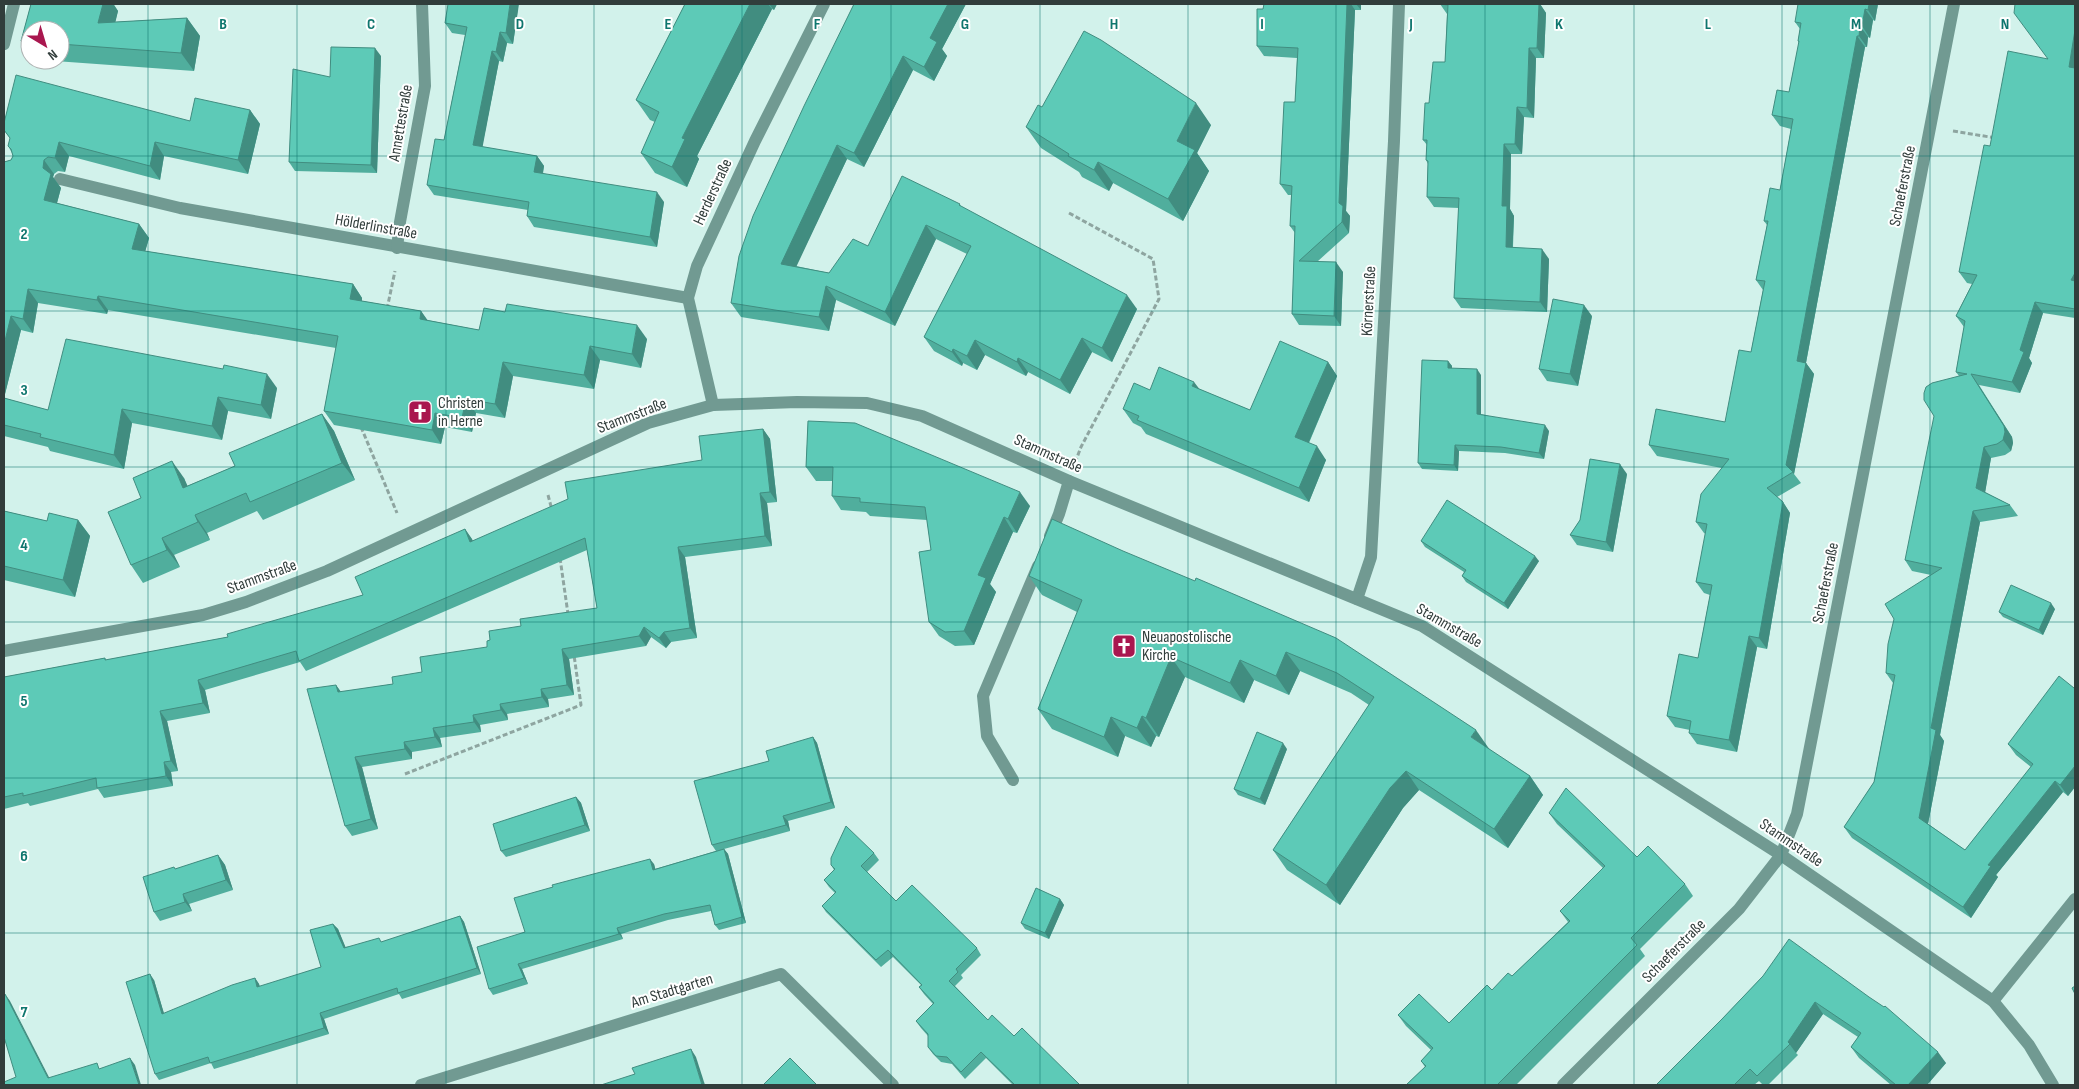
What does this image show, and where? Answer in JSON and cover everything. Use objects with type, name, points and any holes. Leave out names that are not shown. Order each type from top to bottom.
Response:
[{"type":"street","points":[[4,44],[14,4]]},
{"type":"street","name":"Annettestraße","points":[[397,248],[425,86],[422,4]]},
{"type":"street","name":"Herderstraße","points":[[713,405],[688,298],[697,266],[750,150],[824,4]]},
{"type":"street","name":"Körnerstraße","points":[[1357,598],[1371,556],[1400,4]]},
{"type":"street","name":"Schaeferstraße","points":[[1564,1085],[1738,910],[1781,855],[1797,814],[1954,4]]},
{"type":"street","name":"Hölderlinstraße","points":[[60,179],[180,208],[397,248],[688,298]]},
{"type":"street","name":"Stammstraße","points":[[4,651],[203,614],[246,602],[327,570],[648,424],[713,405],[797,402],[867,403],[922,416],[1069,482],[1422,626],[1781,855],[1994,1001],[2030,1045],[2053,1085]]},
{"type":"street","points":[[1013,780],[987,736],[983,696],[1059,514],[1069,482]]},
{"type":"street","points":[[1994,1001],[2075,899]]},
{"type":"street","name":"Am Stadtgarten","points":[[421,1085],[781,974],[893,1085]]},
{"type":"path","points":[[1931,127],[1998,139]]},
{"type":"path","points":[[1069,482],[1081,447],[1159,299],[1153,259],[1070,213]]},
{"type":"path","points":[[387,310],[390,294]]},
{"type":"path","points":[[363,420],[361,429],[406,534]]},
{"type":"path","points":[[542,472],[554,517]]},
{"type":"path","points":[[560,555],[569,621]]},
{"type":"path","points":[[405,774],[581,705],[573,649]]},
{"type":"building","points":[[31,4],[103,4],[98,23],[187,18],[181,53],[70,45],[70,20],[27,20]]},
{"type":"building","points":[[448,4],[510,4],[506,33],[500,32],[496,52],[492,51],[473,145],[537,156],[534,172],[657,192],[650,237],[527,216],[529,202],[427,185],[435,139],[444,140],[467,27],[445,23]]},
{"type":"building","points":[[685,4],[750,4],[682,138],[685,139],[672,167],[641,153],[659,112],[636,100]]},
{"type":"building","points":[[854,4],[948,4],[930,38],[937,42],[924,67],[903,56],[854,153],[837,145],[781,264],[829,273],[853,239],[868,246],[902,176],[960,204],[1127,295],[1102,348],[1082,338],[1060,380],[1018,358],[1017,362],[975,340],[967,356],[953,349],[952,352],[924,337],[971,246],[926,225],[885,312],[826,286],[819,317],[731,303],[739,256],[753,216]]},
{"type":"building","points":[[1264,4],[1347,4],[1339,203],[1343,206],[1342,222],[1299,261],[1336,262],[1334,316],[1292,314],[1295,226],[1290,226],[1292,186],[1280,184],[1284,102],[1295,102],[1298,48],[1257,46],[1257,9],[1263,9]]},
{"type":"building","points":[[1440,4],[1539,4],[1537,48],[1529,48],[1527,108],[1517,107],[1515,144],[1504,144],[1502,206],[1507,206],[1506,247],[1542,249],[1540,302],[1454,298],[1459,198],[1427,197],[1427,140],[1423,140],[1425,103],[1429,103],[1433,62],[1445,62],[1448,5]]},
{"type":"building","points":[[1798,4],[1869,4],[1868,10],[1865,9],[1862,26],[1860,26],[1859,36],[1857,36],[1797,361],[1806,363],[1786,465],[1793,472],[1767,488],[1783,502],[1759,638],[1749,636],[1729,740],[1689,733],[1691,721],[1667,716],[1679,654],[1698,658],[1712,585],[1696,582],[1707,524],[1696,522],[1701,494],[1729,459],[1649,445],[1656,409],[1725,422],[1739,350],[1751,352],[1765,281],[1756,280],[1768,221],[1764,221],[1770,188],[1780,190],[1793,119],[1772,115],[1777,90],[1789,92],[1801,23],[1795,22]]},
{"type":"building","points":[[2015,4],[2075,4],[2075,30],[2069,67],[2075,68],[2075,273],[2071,280],[2075,281],[2075,309],[2035,302],[2020,350],[2024,352],[2012,382],[1971,374],[2004,426],[2005,432],[2003,440],[1997,444],[1984,447],[1976,488],[2010,505],[1973,511],[1931,728],[1936,730],[1919,818],[1965,850],[2033,764],[2008,744],[2059,676],[2075,687],[2075,766],[2060,785],[2055,781],[1988,865],[1991,866],[1963,907],[1844,827],[1874,782],[1895,675],[1886,673],[1888,644],[1894,619],[1885,604],[1942,568],[1905,560],[1934,416],[1924,400],[1924,393],[1926,387],[1932,383],[1967,374],[1956,372],[1965,321],[1956,316],[1977,275],[1959,272],[1984,145],[1990,146],[2008,51],[2048,59],[2014,13]]},
{"type":"building","points":[[1084,31],[1101,40],[1196,103],[1177,141],[1195,150],[1168,199],[1098,162],[1094,170],[1068,156],[1069,154],[1026,127],[1038,105],[1042,107]]},
{"type":"building","points":[[331,47],[375,48],[371,165],[289,162],[293,69],[330,77]]},
{"type":"building","points":[[16,75],[190,121],[195,98],[250,110],[238,160],[155,142],[150,166],[59,142],[55,158],[48,157],[44,160],[43,168],[51,174],[44,200],[139,224],[132,249],[353,284],[350,299],[421,311],[420,319],[479,330],[484,308],[505,312],[507,304],[637,325],[632,354],[590,346],[584,375],[503,362],[495,404],[466,399],[462,418],[435,413],[432,430],[324,411],[338,336],[98,296],[97,300],[28,289],[23,319],[11,316],[4,345],[4,162],[11,160],[13,156],[8,146],[10,138],[4,130],[4,123]]},
{"type":"building","points":[[1553,299],[1584,305],[1570,374],[1539,369]]},
{"type":"building","points":[[66,339],[223,369],[224,365],[267,374],[261,405],[218,397],[212,426],[122,409],[114,455],[40,437],[41,434],[4,425],[4,398],[48,410]]},
{"type":"building","points":[[1280,341],[1328,362],[1295,437],[1317,446],[1299,488],[1137,420],[1139,416],[1123,409],[1134,383],[1150,390],[1159,367],[1194,382],[1192,386],[1250,410]]},
{"type":"building","points":[[1422,360],[1448,361],[1448,368],[1477,369],[1477,414],[1545,425],[1539,453],[1501,447],[1455,445],[1454,465],[1418,463]]},
{"type":"building","points":[[322,414],[342,463],[250,502],[246,493],[195,515],[198,522],[162,538],[167,550],[131,565],[108,512],[141,498],[133,478],[172,461],[183,488],[235,466],[229,453]]},
{"type":"building","points":[[808,421],[855,423],[1020,492],[1008,519],[1004,517],[978,575],[986,578],[964,631],[945,632],[929,622],[919,552],[931,550],[925,507],[860,502],[860,498],[832,496],[833,467],[806,467]]},
{"type":"building","points":[[763,429],[770,492],[760,493],[765,536],[678,547],[690,628],[664,632],[659,638],[644,627],[639,636],[562,649],[567,685],[541,689],[542,697],[500,704],[501,710],[473,715],[474,722],[433,728],[435,737],[404,742],[405,749],[355,757],[371,819],[345,826],[307,689],[336,685],[338,692],[393,684],[392,677],[422,672],[420,657],[487,647],[487,641],[490,640],[489,631],[521,626],[520,619],[597,608],[585,538],[299,661],[296,651],[198,680],[203,703],[160,711],[171,761],[164,762],[166,776],[97,788],[96,778],[23,796],[23,793],[4,797],[4,677],[228,637],[227,634],[363,595],[355,577],[465,529],[470,542],[568,499],[565,482],[702,460],[699,436]]},
{"type":"building","points":[[1590,459],[1620,464],[1606,542],[1570,535],[1580,520]]},
{"type":"building","points":[[1447,500],[1535,556],[1504,603],[1462,576],[1466,570],[1421,541]]},
{"type":"building","points":[[4,511],[47,521],[49,513],[78,520],[63,580],[4,566]]},
{"type":"building","points":[[1052,519],[1123,551],[1195,581],[1196,578],[1336,638],[1476,730],[1471,737],[1530,776],[1494,829],[1406,771],[1390,788],[1326,885],[1273,850],[1374,697],[1337,673],[1286,652],[1276,676],[1240,660],[1230,683],[1171,657],[1146,718],[1142,716],[1137,728],[1111,717],[1104,737],[1038,709],[1082,600],[1029,576]]},
{"type":"building","points":[[2011,585],[2051,603],[2039,630],[1999,612]]},
{"type":"building","points":[[1257,732],[1283,743],[1260,799],[1234,789]]},
{"type":"building","points":[[813,737],[831,802],[783,816],[786,825],[712,845],[694,781],[769,761],[766,751]]},
{"type":"building","points":[[1566,788],[1637,857],[1648,846],[1685,884],[1631,938],[1637,945],[1497,1085],[1406,1085],[1426,1066],[1421,1061],[1433,1048],[1398,1015],[1419,994],[1449,1023],[1487,985],[1492,990],[1508,973],[1512,976],[1570,921],[1560,911],[1605,866],[1549,813]]},
{"type":"building","points":[[576,797],[585,825],[501,851],[493,824]]},
{"type":"building","points":[[846,826],[874,853],[861,866],[896,901],[912,885],[977,948],[956,969],[958,972],[949,981],[988,1020],[992,1015],[1014,1036],[1022,1028],[1080,1085],[1015,1085],[981,1052],[961,1072],[947,1057],[936,1056],[928,1047],[928,1034],[916,1021],[934,1003],[919,987],[922,985],[888,950],[876,960],[822,906],[836,892],[824,880],[835,869],[831,865],[831,858]]},
{"type":"building","points":[[724,849],[742,917],[715,925],[710,905],[664,914],[617,928],[619,934],[518,964],[524,978],[489,989],[477,947],[525,932],[514,898],[553,887],[552,885],[650,859],[653,870]]},
{"type":"building","points":[[218,855],[226,880],[183,894],[185,902],[154,912],[143,877]]},
{"type":"building","points":[[1036,888],[1060,899],[1045,933],[1021,923]]},
{"type":"building","points":[[460,916],[477,968],[398,993],[397,988],[320,1013],[324,1028],[210,1063],[208,1057],[155,1074],[126,982],[150,974],[162,1014],[232,985],[255,978],[257,987],[321,967],[310,930],[333,924],[344,948],[379,938],[381,942]]},
{"type":"building","points":[[1789,939],[1869,997],[1885,1006],[1938,1052],[1908,1085],[1896,1085],[1851,1047],[1861,1033],[1815,1002],[1788,1042],[1790,1044],[1757,1076],[1750,1069],[1734,1085],[1656,1085],[1763,976]]},
{"type":"building","points":[[4,994],[48,1078],[97,1063],[99,1069],[130,1058],[139,1085],[4,1085],[4,1082],[16,1077],[4,1037]]},
{"type":"building","points":[[691,1049],[702,1085],[601,1085],[635,1074],[632,1068]]},
{"type":"building","points":[[790,1058],[817,1085],[763,1085]]},
{"type":"place","name":"Christen in Herne","points":[[420,412]]},
{"type":"place","name":"Neuapostolische Kirche","points":[[1124,646]]}]
